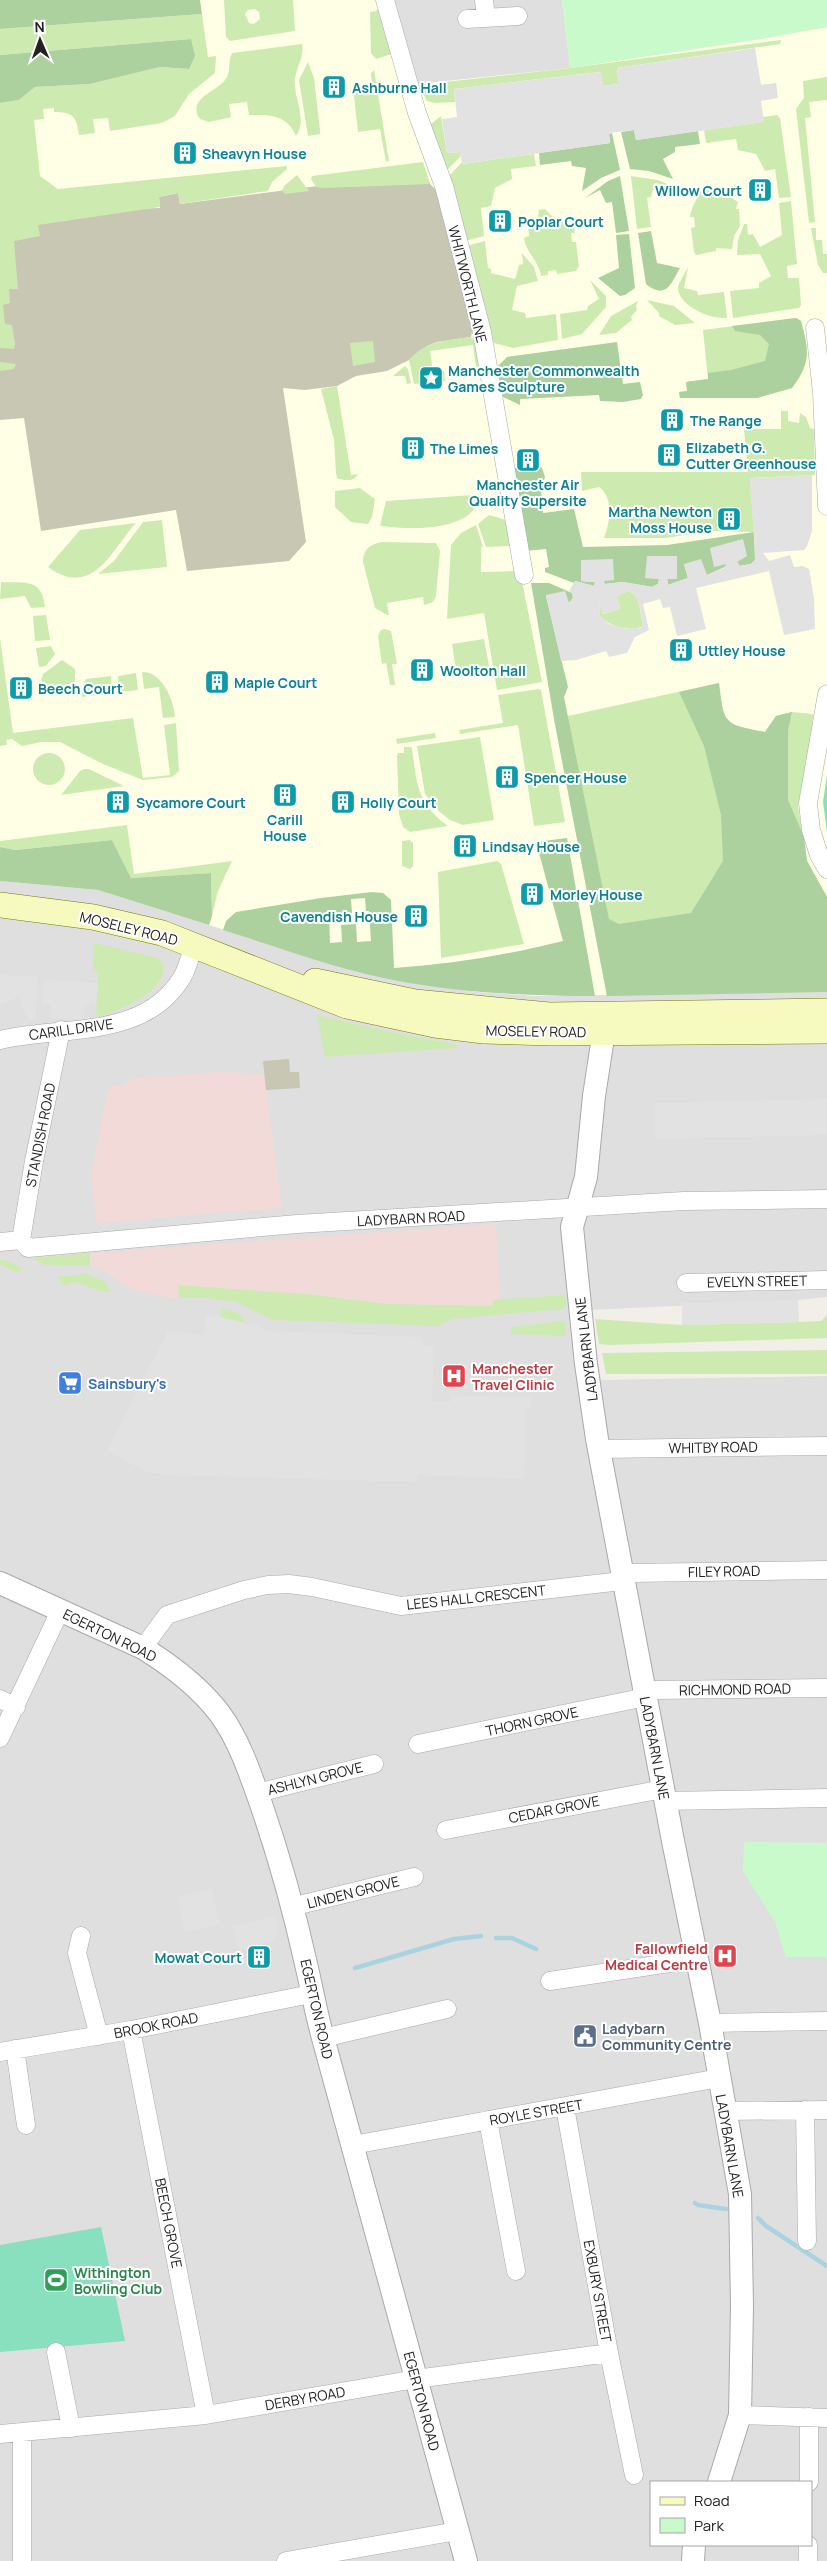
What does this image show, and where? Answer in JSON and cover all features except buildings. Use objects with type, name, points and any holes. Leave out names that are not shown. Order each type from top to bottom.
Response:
[{"type":"main road","name":"MOSELEY ROAD","points":[[0,905],[93,917],[162,933],[254,969],[415,1002],[604,1022],[827,1031]]},
{"type":"main road","name":"MOSELEY ROAD","points":[[604,1022],[827,1011]]},
{"type":"street","name":"WHITWORTH LANE","points":[[386,0],[417,113],[444,186],[482,332],[524,575]]},
{"type":"street","points":[[484,0],[486,18]]},
{"type":"street","points":[[467,18],[518,16]]},
{"type":"street","points":[[815,328],[822,393],[827,506]]},
{"type":"street","points":[[827,694],[808,803],[811,830],[819,855],[827,868]]},
{"type":"street","name":"CARILL DRIVE","points":[[0,1040],[61,1030],[91,1029],[118,1024],[153,1007],[166,997],[184,974],[194,945]]},
{"type":"street","name":"LADYBARN LANE","points":[[604,1022],[586,1177],[572,1227],[586,1364],[622,1578],[710,2023],[740,2194],[742,2306],[740,2415],[719,2481]]},
{"type":"street","name":"STANDISH ROAD","points":[[21,1240],[34,1161],[61,1030]]},
{"type":"street","name":"LADYBARN ROAD","points":[[0,1242],[21,1240],[28,1248],[298,1224],[684,1202],[827,1199]]},
{"type":"street","name":"EVELYN STREET","points":[[686,1282],[827,1280]]},
{"type":"street","name":"WHITBY ROAD","points":[[600,1449],[827,1446]]},
{"type":"street","name":"FILEY ROAD","points":[[622,1578],[632,1573],[827,1570]]},
{"type":"street","name":"LEES HALL CRESCENT","points":[[142,1648],[167,1615],[234,1593],[268,1585],[289,1584],[312,1587],[401,1606],[613,1582],[622,1578]]},
{"type":"street","name":"EGERTON ROAD","points":[[0,1583],[142,1648],[180,1673],[212,1704],[232,1734],[257,1793],[291,1907],[307,1966],[311,1994],[466,2561]]},
{"type":"street","points":[[0,1738],[8,1703],[60,1611]]},
{"type":"street","name":"RICHMOND ROAD","points":[[645,1696],[654,1690],[827,1688]]},
{"type":"street","name":"THORN GROVE","points":[[418,1744],[645,1696]]},
{"type":"street","name":"ASHLYN GROVE","points":[[257,1793],[374,1764]]},
{"type":"street","name":"CEDAR GROVE","points":[[446,1830],[664,1795],[827,1798]]},
{"type":"street","name":"LINDEN GROVE","points":[[291,1907],[414,1877]]},
{"type":"street","points":[[82,1936],[77,1953],[100,2036]]},
{"type":"street","points":[[550,1981],[696,1959]]},
{"type":"street","name":"BROOK ROAD","points":[[7,2050],[100,2036],[311,1994]]},
{"type":"street","points":[[323,2038],[447,2009]]},
{"type":"street","points":[[710,2023],[827,2020]]},
{"type":"street","name":"BEECH GROVE","points":[[132,2030],[206,2415]]},
{"type":"street","points":[[7,2050],[26,2124]]},
{"type":"street","name":"ROYLE STREET","points":[[353,2145],[719,2078]]},
{"type":"street","name":"EXBURY STREET","points":[[565,2106],[609,2353],[634,2475]]},
{"type":"street","points":[[806,2110],[807,2241]]},
{"type":"street","points":[[724,2111],[827,2110]]},
{"type":"street","points":[[488,2120],[516,2271]]},
{"type":"street","points":[[56,2352],[71,2428]]},
{"type":"street","name":"DERBY ROAD","points":[[0,2434],[206,2415],[416,2379],[609,2353]]},
{"type":"street","points":[[740,2415],[827,2418]]},
{"type":"street","points":[[809,2417],[809,2481]]},
{"type":"street","points":[[22,2433],[22,2561]]},
{"type":"street","points":[[286,2561],[309,2559],[457,2531]]},
{"type":"street","points":[[693,2561],[694,2546]]},
{"type":"street","points":[[808,2546],[808,2561]]},
{"type":"shaded area","points":[[0,0],[562,0],[570,68],[827,681],[827,1297],[590,1310],[601,1380],[827,1376],[827,2561],[0,2561]]},
{"type":"shaded area","points":[[0,0],[376,0],[400,83],[418,84],[570,68],[827,27],[827,992],[537,996],[477,992],[399,981],[355,971],[98,890],[0,881]]},
{"type":"shaded area","points":[[755,48],[761,85],[776,83],[778,98],[761,101],[764,122],[636,140],[634,130],[609,133],[610,143],[462,164],[460,152],[447,153],[442,119],[457,117],[454,89],[601,72],[603,86],[619,84],[617,68]]},
{"type":"shaded area","points":[[426,172],[430,184],[438,192],[473,326],[471,337],[437,342],[427,346],[409,360],[387,371],[356,376],[337,386],[305,390],[283,388],[306,542],[289,561],[187,571],[176,510],[41,531],[24,418],[0,420],[0,213],[160,208],[159,197],[178,193],[180,204]]},
{"type":"shaded area","points":[[812,475],[812,531],[807,546],[804,550],[763,553],[769,561],[790,555],[794,567],[803,566],[809,569],[814,598],[815,629],[784,635],[769,571],[696,588],[706,629],[677,636],[670,607],[663,608],[660,599],[643,604],[649,630],[635,637],[627,653],[609,657],[606,651],[576,660],[561,661],[546,595],[565,591],[569,603],[573,598],[572,593],[569,591],[575,581],[594,586],[595,582],[581,581],[581,560],[613,559],[614,580],[604,581],[605,584],[623,582],[652,587],[658,584],[659,579],[645,578],[647,556],[677,556],[677,579],[667,579],[668,585],[688,578],[684,564],[701,559],[707,575],[724,568],[726,564],[714,567],[710,548],[743,539],[747,556],[737,562],[740,566],[751,564],[755,560],[755,554],[750,478]],"holes":[[[625,592],[631,592],[638,599],[643,626],[627,629],[609,624],[600,616],[599,603],[603,614],[620,609],[617,596]]]},
{"type":"shaded area","points":[[0,975],[37,977],[36,1020],[27,1019],[19,997],[0,1004]]},
{"type":"shaded area","points":[[44,980],[98,983],[96,1007],[94,1003],[84,1007],[83,1019],[50,1018],[50,1005],[42,1004]]},
{"type":"shaded area","points":[[289,1059],[290,1072],[299,1072],[300,1088],[266,1090],[263,1061]]},
{"type":"shaded area","points":[[222,1072],[264,1074],[282,1208],[97,1223],[91,1176],[107,1093],[113,1085],[122,1086],[134,1078]]},
{"type":"shaded area","points":[[827,1099],[827,1135],[655,1139],[654,1103]]},
{"type":"shaded area","points":[[496,1224],[500,1300],[494,1306],[388,1304],[305,1294],[178,1285],[179,1298],[171,1298],[137,1291],[122,1284],[107,1272],[90,1266],[90,1253]]},
{"type":"shaded area","points":[[798,1300],[799,1322],[682,1325],[682,1303]]},
{"type":"shaded area","points":[[205,1314],[252,1324],[269,1331],[422,1337],[422,1345],[434,1345],[432,1401],[450,1402],[451,1395],[532,1398],[531,1409],[526,1409],[524,1479],[417,1475],[417,1482],[164,1475],[147,1472],[107,1451],[168,1331],[204,1335]]},
{"type":"shaded area","points":[[212,1889],[220,1925],[185,1932],[177,1896]]},
{"type":"shaded area","points":[[275,1916],[279,1933],[273,1941],[238,1950],[232,1926]]},
{"type":"green space","points":[[0,0],[200,0],[202,14],[0,29]]},
{"type":"green space","points":[[224,0],[293,0],[295,31],[230,41],[226,37]],"holes":[[[255,9],[259,12],[260,19],[254,24],[249,23],[245,14],[248,10]]]},
{"type":"green space","points":[[562,0],[827,0],[827,27],[762,39],[570,68]]},
{"type":"green space","points":[[379,7],[392,54],[376,59],[371,53],[370,12],[376,11]]},
{"type":"green space","points":[[202,14],[208,57],[216,56],[215,73],[189,94],[175,116],[162,123],[110,131],[108,118],[93,119],[95,133],[79,135],[77,124],[73,117],[66,113],[54,112],[54,108],[43,109],[44,119],[34,120],[40,176],[58,189],[287,166],[287,169],[272,182],[268,191],[180,204],[178,193],[159,197],[160,207],[38,225],[40,236],[14,241],[18,289],[9,289],[10,303],[3,305],[5,324],[12,325],[15,344],[14,349],[0,348],[0,103],[19,100],[35,87],[90,84],[160,67],[189,69],[191,39],[0,55],[0,29]]},
{"type":"green space","points":[[191,39],[195,56],[189,69],[160,67],[90,84],[35,87],[19,100],[0,103],[0,55]]},
{"type":"green space","points":[[781,40],[780,44],[617,68],[619,84],[603,86],[600,72],[454,89],[455,102],[435,103],[427,101],[418,85],[570,68]]},
{"type":"green space","points":[[302,44],[302,55],[295,80],[301,118],[301,125],[296,136],[283,120],[271,116],[249,115],[247,102],[229,104],[231,117],[209,122],[200,119],[197,112],[199,101],[225,80],[232,53]]},
{"type":"green space","points":[[308,62],[314,78],[320,134],[308,136],[299,80]]},
{"type":"green space","points":[[374,70],[389,161],[386,162],[380,129],[358,132],[353,87],[372,85],[371,73]]},
{"type":"green space","points":[[827,77],[827,100],[809,102],[811,117],[805,118],[815,222],[809,223],[796,109],[804,98],[803,81]]},
{"type":"green space","points":[[777,115],[780,118],[791,197],[779,198],[775,169],[765,171],[756,154],[738,150],[736,139],[706,143],[704,130],[763,122],[763,117]]},
{"type":"green space","points":[[441,116],[447,153],[460,152],[461,156],[446,171],[431,130],[431,124]]},
{"type":"green space","points":[[634,130],[636,140],[698,131],[700,144],[675,147],[675,152],[663,159],[673,179],[649,171],[630,169],[621,132]]},
{"type":"green space","points":[[612,133],[620,170],[601,178],[582,191],[586,168],[572,166],[571,161],[540,165],[539,153],[610,143],[609,134]]},
{"type":"green space","points":[[534,154],[536,166],[511,169],[512,179],[495,188],[491,206],[481,208],[484,236],[465,241],[449,176],[462,162],[462,164]]},
{"type":"green space","points":[[423,162],[430,184],[323,188],[316,187],[311,179],[312,176]]},
{"type":"green space","points":[[297,175],[309,191],[285,194],[282,191],[284,186]]},
{"type":"green space","points":[[620,176],[629,231],[616,233],[612,202],[606,203],[600,190],[585,198],[608,181]]},
{"type":"green space","points":[[631,176],[658,180],[674,187],[655,183],[651,197],[647,198],[651,227],[637,229]]},
{"type":"green space","points":[[719,186],[722,192],[738,202],[736,209],[739,209],[740,226],[734,236],[732,249],[716,248],[716,251],[696,255],[691,228],[695,227],[694,217],[690,217],[692,208],[701,189]]},
{"type":"green space","points":[[791,201],[797,264],[787,266],[788,278],[799,278],[801,305],[799,308],[733,318],[730,291],[759,288],[759,283],[771,276],[760,254],[737,255],[738,240],[744,224],[747,224],[748,235],[753,234],[760,247],[782,235],[779,203]]},
{"type":"green space","points":[[545,209],[552,216],[574,227],[575,233],[571,233],[572,242],[576,242],[579,266],[576,271],[557,274],[556,270],[548,271],[548,275],[541,276],[538,266],[527,248],[524,238],[529,236],[528,224],[538,218],[539,210]]},
{"type":"green space","points":[[811,228],[816,228],[816,240],[822,240],[823,254],[827,254],[827,273],[823,273],[818,265]]},
{"type":"green space","points":[[651,231],[657,263],[680,268],[671,284],[663,290],[653,289],[646,284],[638,233]]},
{"type":"green space","points":[[629,234],[635,288],[620,296],[598,278],[619,268],[616,235]]},
{"type":"green space","points":[[485,241],[488,268],[491,269],[491,273],[515,279],[519,265],[523,264],[522,253],[534,267],[538,281],[517,286],[512,310],[525,313],[526,318],[556,314],[558,340],[513,348],[494,343],[466,246]]},
{"type":"green space","points":[[688,267],[684,288],[697,291],[698,295],[724,292],[727,318],[704,314],[683,300],[678,286]]},
{"type":"green space","points":[[590,280],[606,296],[606,307],[582,334],[562,339],[560,314],[587,310],[588,306],[599,299]]},
{"type":"green space","points":[[647,300],[674,306],[695,323],[675,325],[659,316],[659,313]]},
{"type":"green space","points":[[638,301],[637,310],[631,317],[632,320],[616,333],[599,335],[611,316]]},
{"type":"green space","points":[[796,318],[801,321],[806,341],[807,356],[803,371],[792,388],[757,398],[680,398],[679,392],[687,391],[686,382],[708,379],[703,330]]},
{"type":"green space","points":[[796,318],[801,321],[806,341],[807,356],[803,371],[792,388],[757,398],[680,398],[679,392],[687,391],[686,382],[708,379],[708,373],[731,370],[765,361],[769,344],[760,335],[735,331],[732,326]]},
{"type":"green space","points":[[471,337],[474,340],[479,367],[476,367],[473,345],[430,351],[433,372],[444,371],[445,381],[414,384],[409,360],[415,354],[437,342]]},
{"type":"green space","points":[[373,341],[375,362],[353,366],[350,343]]},
{"type":"green space","points":[[617,342],[623,384],[640,382],[643,395],[641,399],[623,402],[600,401],[599,395],[520,399],[520,405],[503,397],[497,367],[507,357]]},
{"type":"green space","points":[[0,362],[16,364],[14,369],[0,371]]},
{"type":"green space","points":[[405,366],[408,369],[411,383],[407,384],[405,376],[393,376]]},
{"type":"green space","points":[[337,386],[351,475],[358,474],[349,480],[337,478],[334,440],[321,389]]},
{"type":"green space","points":[[781,411],[788,411],[788,421],[799,423],[800,413],[806,417],[810,428],[814,429],[815,475],[750,478],[754,532],[710,531],[666,538],[604,538],[609,518],[607,497],[599,487],[582,491],[581,472],[748,472],[744,429],[781,429]]},
{"type":"green space","points":[[536,466],[542,468],[545,477],[541,490],[543,513],[574,509],[583,547],[667,545],[754,532],[755,560],[751,564],[739,566],[737,561],[747,556],[726,563],[727,566],[707,575],[684,564],[688,578],[668,585],[667,579],[645,578],[659,579],[658,584],[652,587],[623,582],[605,584],[581,560],[581,581],[595,582],[594,586],[575,581],[574,583],[545,572],[545,568],[549,567],[546,549],[525,551],[514,468]]},
{"type":"green space","points":[[360,488],[375,499],[372,517],[368,524],[351,522],[335,507],[335,491]]},
{"type":"green space","points":[[472,495],[478,504],[468,515],[458,521],[425,528],[380,526],[386,501]]},
{"type":"green space","points":[[489,515],[506,520],[511,546],[486,547],[478,524]]},
{"type":"green space","points":[[162,520],[167,567],[98,574],[114,561],[143,522]]},
{"type":"green space","points":[[136,523],[100,567],[89,574],[77,578],[64,576],[48,567],[80,530]]},
{"type":"green space","points":[[476,525],[483,547],[481,547],[481,572],[520,571],[542,682],[497,690],[484,613],[447,619],[451,545],[461,533]]},
{"type":"green space","points":[[382,542],[436,543],[440,551],[436,596],[433,602],[424,605],[423,597],[387,603],[389,615],[375,608],[363,557],[368,548]]},
{"type":"green space","points":[[1,582],[31,584],[40,591],[45,607],[31,608],[25,596],[0,599]]},
{"type":"green space","points":[[531,583],[549,583],[572,593],[573,598],[569,603],[546,596],[568,687],[564,697],[609,919],[619,924],[691,913],[723,861],[721,815],[704,746],[679,692],[719,683],[725,715],[729,720],[741,727],[765,732],[776,716],[792,712],[788,730],[788,800],[804,837],[807,861],[827,897],[827,992],[607,996],[554,719]]},
{"type":"green space","points":[[625,592],[631,592],[638,599],[643,626],[626,629],[608,623],[600,616],[599,603],[603,614],[620,609],[617,596]]},
{"type":"green space","points":[[46,615],[50,640],[35,641],[33,616]]},
{"type":"green space","points":[[381,630],[391,631],[397,664],[392,664],[395,685],[390,685],[386,663],[382,664],[378,636]]},
{"type":"green space","points":[[0,638],[13,733],[133,718],[143,778],[170,775],[164,725],[176,723],[179,771],[172,777],[143,780],[103,764],[60,742],[41,742],[22,746],[12,739],[6,740],[7,745],[0,746]]},
{"type":"green space","points":[[484,639],[490,671],[457,676],[452,644]]},
{"type":"green space","points":[[51,646],[55,654],[46,666],[39,667],[36,648]]},
{"type":"green space","points":[[62,660],[75,669],[75,681],[57,688],[44,684],[41,680],[43,674]]},
{"type":"green space","points":[[142,672],[155,676],[166,688],[175,717],[163,718],[159,687],[144,689]]},
{"type":"green space","points":[[136,673],[138,690],[119,692],[118,676]]},
{"type":"green space","points":[[111,676],[112,693],[82,697],[81,690],[86,679]]},
{"type":"green space","points":[[719,683],[723,715],[737,728],[765,732],[776,716],[792,712],[813,714],[812,735],[798,806],[807,861],[827,897],[827,992],[607,996],[554,719]]},
{"type":"green space","points":[[541,690],[565,822],[534,826],[518,725],[460,734],[459,730],[503,723],[498,695]]},
{"type":"green space","points":[[435,733],[436,738],[397,744],[396,739]]},
{"type":"green space","points":[[480,737],[494,820],[463,825],[450,820],[436,809],[425,794],[417,746]]},
{"type":"green space","points":[[404,747],[411,747],[412,749],[417,783],[424,801],[438,818],[448,826],[410,832],[403,827],[399,814],[397,756],[398,753],[404,753]]},
{"type":"green space","points":[[49,753],[55,754],[60,758],[64,763],[64,775],[60,780],[55,784],[49,785],[43,784],[38,780],[34,775],[33,769],[34,763],[38,758],[43,754]]},
{"type":"green space","points":[[89,769],[124,786],[61,795],[80,771]]},
{"type":"green space","points":[[827,775],[827,832],[823,802]]},
{"type":"green space","points":[[127,825],[134,874],[232,861],[218,891],[212,916],[211,873],[131,878],[112,840],[15,850],[0,847],[0,841]]},
{"type":"green space","points":[[567,838],[595,996],[496,993],[398,981],[332,965],[223,930],[226,921],[236,912],[372,892],[383,893],[391,900],[394,968],[479,958],[563,941],[536,842]],"holes":[[[365,898],[366,911],[369,911],[371,941],[357,942],[356,924],[341,925],[342,942],[330,943],[329,914],[352,913],[351,899]]]},
{"type":"green space","points":[[112,840],[131,878],[211,873],[212,916],[209,925],[98,890],[0,881],[0,847],[15,850]]},
{"type":"green space","points":[[410,840],[413,843],[413,866],[410,869],[402,866],[402,841]]},
{"type":"green space","points":[[497,861],[501,864],[524,944],[441,958],[438,872]]},
{"type":"green space","points":[[94,943],[158,958],[164,965],[163,975],[150,992],[140,999],[98,1017],[96,1007],[98,971],[93,969]]},
{"type":"green space","points":[[317,1015],[457,1045],[457,1048],[325,1057]]},
{"type":"green space","points":[[90,1253],[90,1266],[44,1265],[32,1258]]},
{"type":"green space","points":[[0,1260],[8,1261],[22,1269],[19,1273],[0,1265]]},
{"type":"green space","points":[[85,1274],[104,1281],[111,1291],[105,1292],[76,1283],[64,1286],[57,1277]]},
{"type":"green space","points":[[178,1285],[305,1294],[388,1304],[493,1306],[493,1300],[565,1295],[566,1303],[564,1309],[452,1319],[438,1326],[273,1320],[236,1302],[207,1298],[179,1298]]},
{"type":"green space","points":[[221,1308],[236,1312],[242,1316],[246,1323],[221,1319]]},
{"type":"green space","points":[[827,1315],[827,1338],[609,1345],[599,1344],[595,1319],[682,1325],[821,1321]]},
{"type":"green space","points":[[565,1321],[566,1336],[511,1334],[511,1327]]},
{"type":"green space","points":[[827,1350],[827,1374],[606,1374],[602,1353]]},
{"type":"green space","points":[[744,1842],[827,1843],[827,1957],[786,1957],[775,1922],[743,1871]]},
{"type":"green space","name":"Withington Bowling Club","points":[[101,2227],[125,2341],[0,2352],[0,2245]]},
{"type":"waterway","points":[[355,1968],[454,1939],[481,1936]]},
{"type":"waterway","points":[[496,1938],[512,1938],[536,1949]]},
{"type":"waterway","points":[[695,2203],[726,2209]]},
{"type":"waterway","points":[[758,2218],[766,2226],[827,2266]]},
{"type":"place","name":"Ashburne Hall","points":[[334,87]]},
{"type":"place","name":"Sheavyn House","points":[[185,153]]},
{"type":"place","name":"Willow Court","points":[[760,190]]},
{"type":"place","name":"Poplar Court","points":[[500,221]]},
{"type":"place","name":"Manchester Commonwealth Games Sculpture","points":[[431,378]]},
{"type":"place","name":"The Range","points":[[672,420]]},
{"type":"place","name":"The Limes","points":[[413,448]]},
{"type":"place","name":"Elizabeth G. Cutter Greenhouse","points":[[669,455]]},
{"type":"place","name":"Manchester Air Quality Supersite","points":[[528,460]]},
{"type":"place","name":"Martha Newton Moss House","points":[[729,519]]},
{"type":"place","name":"Uttley House","points":[[681,650]]},
{"type":"place","name":"Woolton Hall","points":[[422,670]]},
{"type":"place","name":"Maple Court","points":[[217,682]]},
{"type":"place","name":"Beech Court","points":[[21,688]]},
{"type":"place","name":"Spencer House","points":[[507,777]]},
{"type":"place","name":"Carill House","points":[[285,795]]},
{"type":"place","name":"Sycamore Court","points":[[118,802]]},
{"type":"place","name":"Holly Court","points":[[343,802]]},
{"type":"place","name":"Lindsay House","points":[[465,846]]},
{"type":"place","name":"Morley House","points":[[532,894]]},
{"type":"place","name":"Cavendish House","points":[[416,916]]},
{"type":"place","name":"Manchester Travel Clinic","points":[[454,1376]]},
{"type":"place","name":"Sainsbury's","points":[[70,1383]]},
{"type":"place","name":"Fallowfield Medical Centre","points":[[725,1956]]},
{"type":"place","name":"Mowat Court","points":[[259,1957]]},
{"type":"place","name":"Ladybarn Community Centre","points":[[585,2036]]},
{"type":"place","name":"Withington Bowling Club","points":[[56,2280]]}]
